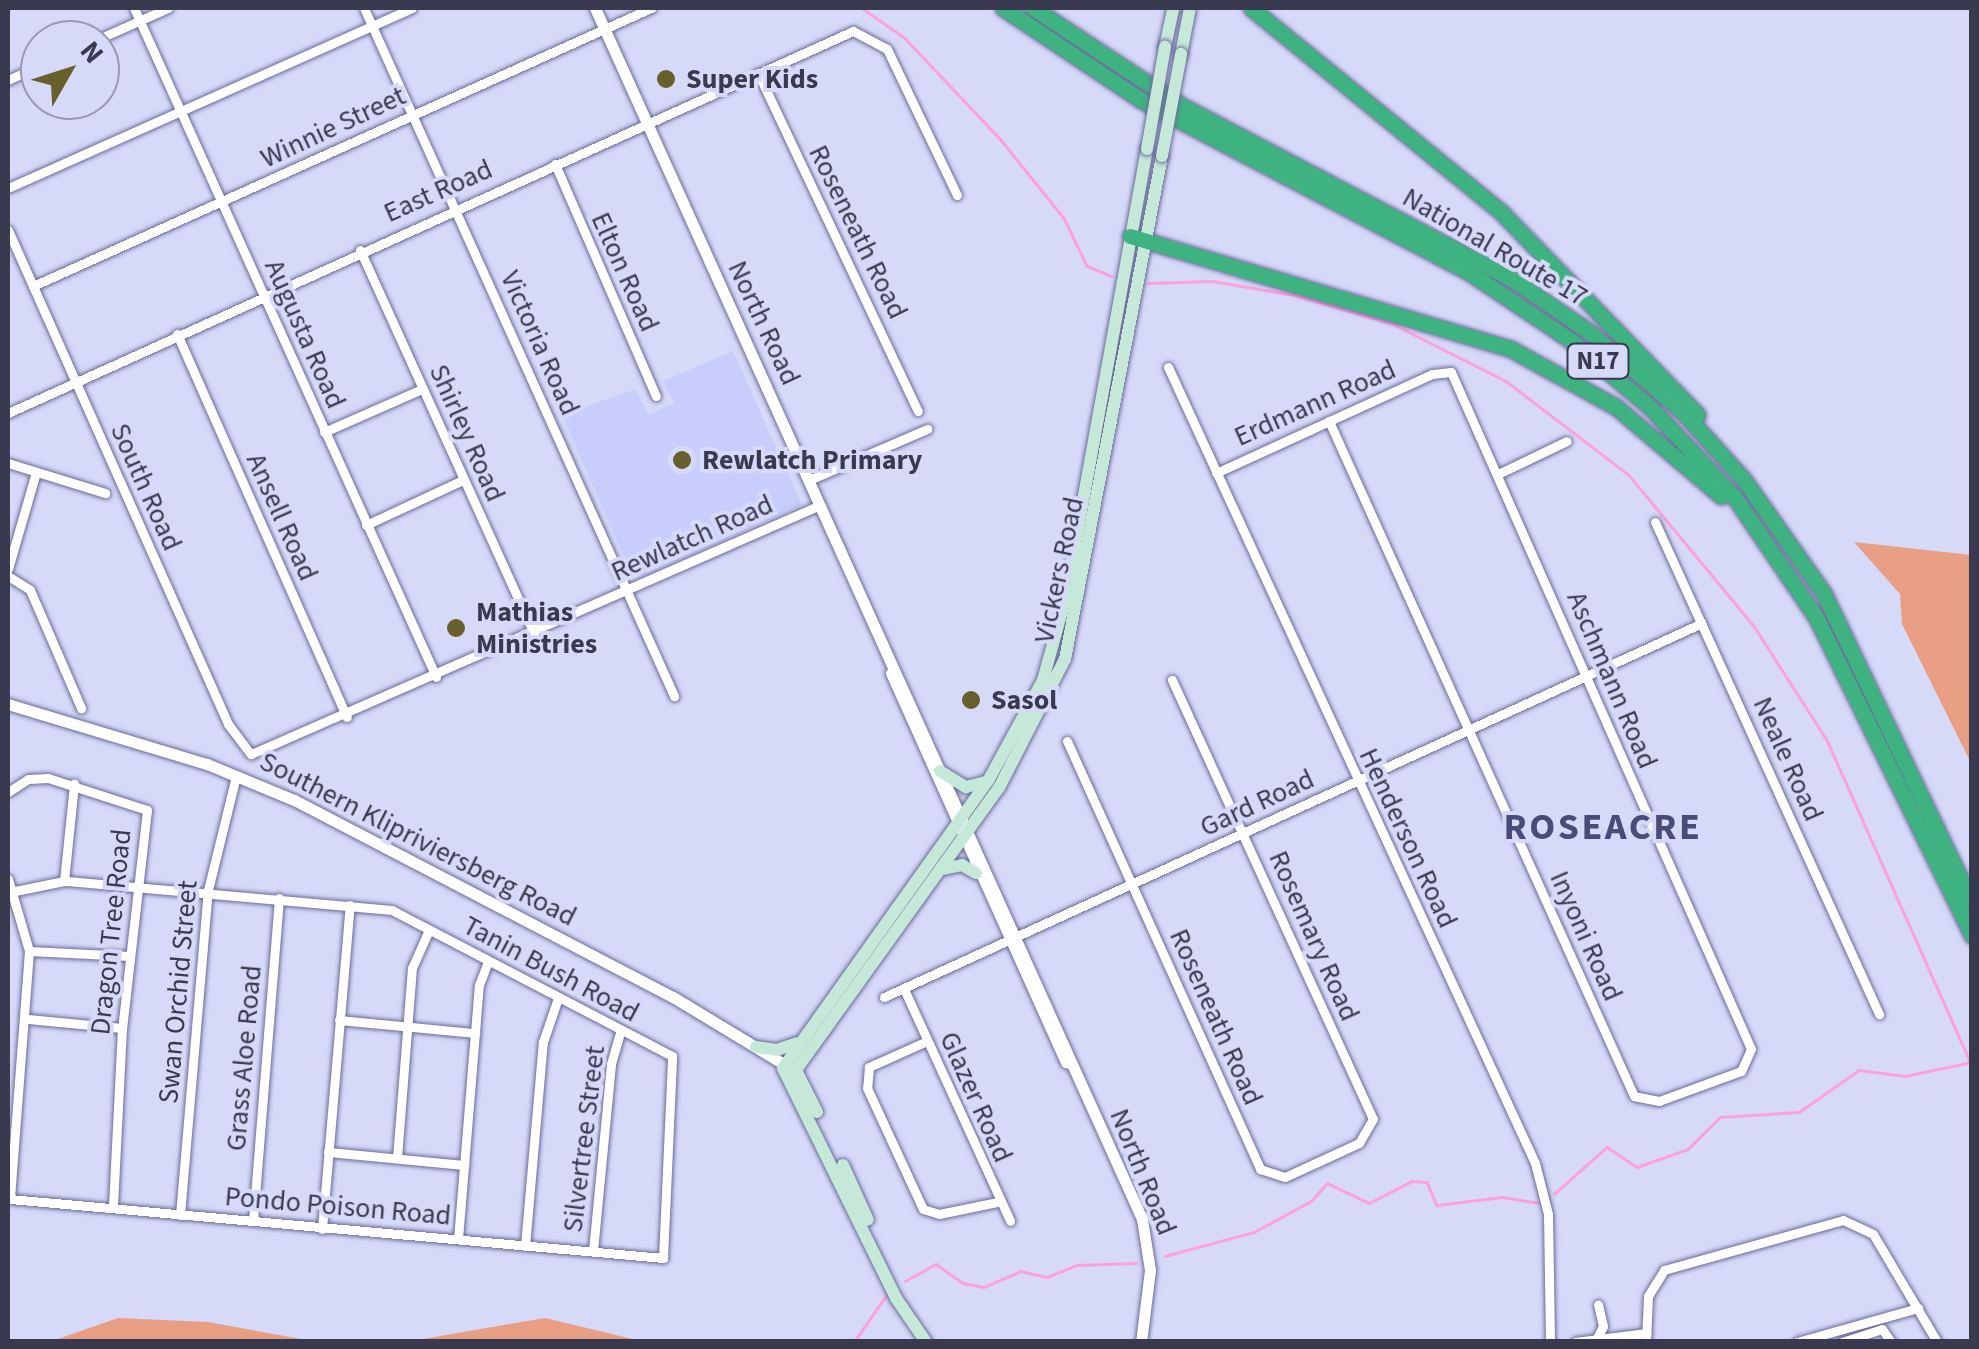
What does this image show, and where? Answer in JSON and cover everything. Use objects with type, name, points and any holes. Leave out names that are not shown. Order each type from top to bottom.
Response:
[{"type":"highway","name":"N17","points":[[1003,8],[1141,100],[1418,243],[1548,324],[1676,431],[1770,545],[1844,666],[1972,936]]},
{"type":"highway","name":"National Route 17","points":[[1032,8],[1184,107],[1463,251],[1570,317],[1683,412],[1744,480],[1824,594],[1972,903]]},
{"type":"highway","points":[[1251,8],[1502,213],[1592,300],[1760,488],[1824,594]]},
{"type":"highway","points":[[1137,239],[1469,332],[1544,365],[1645,428],[1770,545]]},
{"type":"main road","name":"Vickers Road","points":[[790,1069],[966,838],[1017,760],[1066,659],[1137,239],[1146,149],[1174,8]]},
{"type":"main road","name":"Vickers Road","points":[[790,1069],[799,1041],[988,781],[1040,686],[1058,630],[1137,239],[1162,156],[1190,8]]},
{"type":"main road","points":[[940,771],[966,787],[988,781]]},
{"type":"main road","points":[[942,868],[962,864],[976,873]]},
{"type":"main road","points":[[756,1047],[776,1050],[799,1041]]},
{"type":"main road","name":"Southern Klipriviersberg Road","points":[[790,1069],[896,1298],[926,1342]]},
{"type":"main road","name":"Southern Klipriviersberg Road","points":[[790,1069],[903,1296],[934,1342]]},
{"type":"street","name":"Augusta Road","points":[[134,8],[178,113],[436,677]]},
{"type":"street","points":[[120,29],[168,8]]},
{"type":"street","name":"Victoria Road","points":[[364,8],[674,696]]},
{"type":"street","points":[[8,188],[412,8]]},
{"type":"street","name":"North Road","points":[[594,8],[1149,1240],[1141,1342]]},
{"type":"street","name":"Winnie Street","points":[[33,286],[651,8]]},
{"type":"street","name":"East Road","points":[[8,413],[360,250],[853,32],[887,49],[957,195]]},
{"type":"street","name":"Roseneath Road","points":[[758,73],[918,410]]},
{"type":"street","name":"Elton Road","points":[[554,164],[656,396]]},
{"type":"street","name":"South Road","points":[[8,230],[228,724],[254,755]]},
{"type":"street","name":"Shirley Road","points":[[360,250],[534,634]]},
{"type":"street","name":"Ansell Road","points":[[177,334],[348,717]]},
{"type":"street","name":"Henderson Road","points":[[1168,367],[1542,1184],[1550,1342]]},
{"type":"street","name":"Aschmann Road","points":[[1432,374],[1447,370],[1455,377],[1740,1024]]},
{"type":"street","name":"Erdmann Road","points":[[1216,472],[1432,374]]},
{"type":"street","points":[[324,432],[422,389]]},
{"type":"street","name":"Inyoni Road","points":[[1330,421],[1637,1099],[1658,1101],[1747,1066],[1753,1055],[1740,1024]]},
{"type":"street","points":[[809,480],[926,429]]},
{"type":"street","points":[[1498,474],[1567,441]]},
{"type":"street","points":[[8,463],[105,492]]},
{"type":"street","points":[[36,472],[8,572],[30,590],[81,708]]},
{"type":"street","points":[[366,525],[463,480]]},
{"type":"street","name":"Rewlatch Road","points":[[254,755],[348,717],[820,505]]},
{"type":"street","name":"Neale Road","points":[[1655,522],[1879,1014]]},
{"type":"street","name":"Gard Road","points":[[884,997],[1702,623]]},
{"type":"street","name":"North Road","points":[[888,659],[940,771],[958,822]]},
{"type":"street","name":"Rosemary Road","points":[[1172,680],[1366,1102]]},
{"type":"street","name":"Southern Klipriviersberg Road","points":[[8,704],[236,776],[530,921],[790,1069]]},
{"type":"street","name":"Roseneath Road","points":[[1066,741],[1263,1172],[1285,1177],[1359,1143],[1373,1124],[1366,1102]]},
{"type":"street","name":"Swan Orchid Street","points":[[180,1215],[208,890],[236,776]]},
{"type":"street","name":"Dragon Tree Road","points":[[8,792],[28,779],[74,784],[147,810],[122,1028],[112,1208]]},
{"type":"street","points":[[64,881],[74,784]]},
{"type":"street","name":"North Road","points":[[966,838],[976,873],[1012,940]]},
{"type":"street","points":[[8,880],[15,892],[28,950],[28,1019],[10,1199]]},
{"type":"street","name":"Tanin Bush Road","points":[[15,892],[64,881],[208,890],[392,910],[620,1032],[677,1058],[663,1258]]},
{"type":"street","name":"Grass Aloe Road","points":[[253,1221],[279,898]]},
{"type":"street","points":[[322,1228],[350,906]]},
{"type":"street","points":[[397,1158],[412,968],[429,930]]},
{"type":"street","points":[[28,950],[130,956]]},
{"type":"street","points":[[458,1238],[475,1033],[488,961]]},
{"type":"street","name":"Glazer Road","points":[[904,989],[998,1202],[1010,1221]]},
{"type":"street","points":[[525,1246],[543,1042],[558,998]]},
{"type":"street","points":[[28,1019],[122,1028]]},
{"type":"street","points":[[339,1020],[475,1033]]},
{"type":"street","name":"Silvertree Street","points":[[593,1251],[610,1064],[620,1032]]},
{"type":"street","points":[[927,1041],[869,1067],[867,1088],[923,1210],[940,1214],[998,1202]]},
{"type":"street","points":[[328,1152],[464,1165]]},
{"type":"street","name":"Pondo Poison Road","points":[[10,1199],[663,1258]]},
{"type":"street","points":[[1575,1342],[1646,1338],[1648,1296],[1664,1270],[1836,1220],[1855,1221],[1874,1234],[1937,1342]]},
{"type":"street","points":[[1597,1338],[1602,1326],[1598,1305]]},
{"type":"street","points":[[1797,1342],[1918,1308]]},
{"type":"street","points":[[1842,1342],[1882,1328],[1891,1342]]},
{"type":"shaded area","name":"Rewlatch Primary","points":[[733,351],[802,505],[642,577],[631,573],[562,415],[636,389],[648,415],[674,403],[663,381]]},
{"type":"shaded area","points":[[1854,542],[1971,555],[1971,763],[1902,624],[1900,594]]},
{"type":"shaded area","points":[[118,1318],[208,1322],[312,1341],[52,1341]]},
{"type":"shaded area","points":[[545,1318],[641,1341],[411,1341]]},
{"type":"waterway","points":[[862,8],[905,38],[1002,141],[1064,218],[1087,266],[1112,276]]},
{"type":"waterway","points":[[1148,283],[1213,281],[1294,295],[1393,324],[1506,381],[1629,475],[1754,626],[1827,740],[1970,1061]]},
{"type":"waterway","points":[[1554,1194],[1607,1147],[1637,1167],[1688,1149],[1720,1117],[1799,1112],[1859,1070],[1905,1076],[1972,1062]]},
{"type":"waterway","points":[[1165,1256],[1254,1232],[1311,1201],[1327,1183],[1369,1203],[1412,1181],[1427,1182],[1437,1205],[1502,1197],[1538,1203]]},
{"type":"waterway","points":[[905,1281],[936,1264],[963,1283],[984,1287],[1021,1271],[1047,1277],[1077,1265],[1136,1263]]},
{"type":"waterway","points":[[854,1342],[887,1294]]},
{"type":"place","name":"Super Kids","points":[[666,79]]},
{"type":"place","name":"Rewlatch Primary","points":[[682,460]]},
{"type":"place","name":"Mathias Ministries","points":[[456,628]]},
{"type":"place","name":"Sasol","points":[[971,700]]},
{"type":"district","name":"ROSEACRE","points":[[1603,828]]}]
